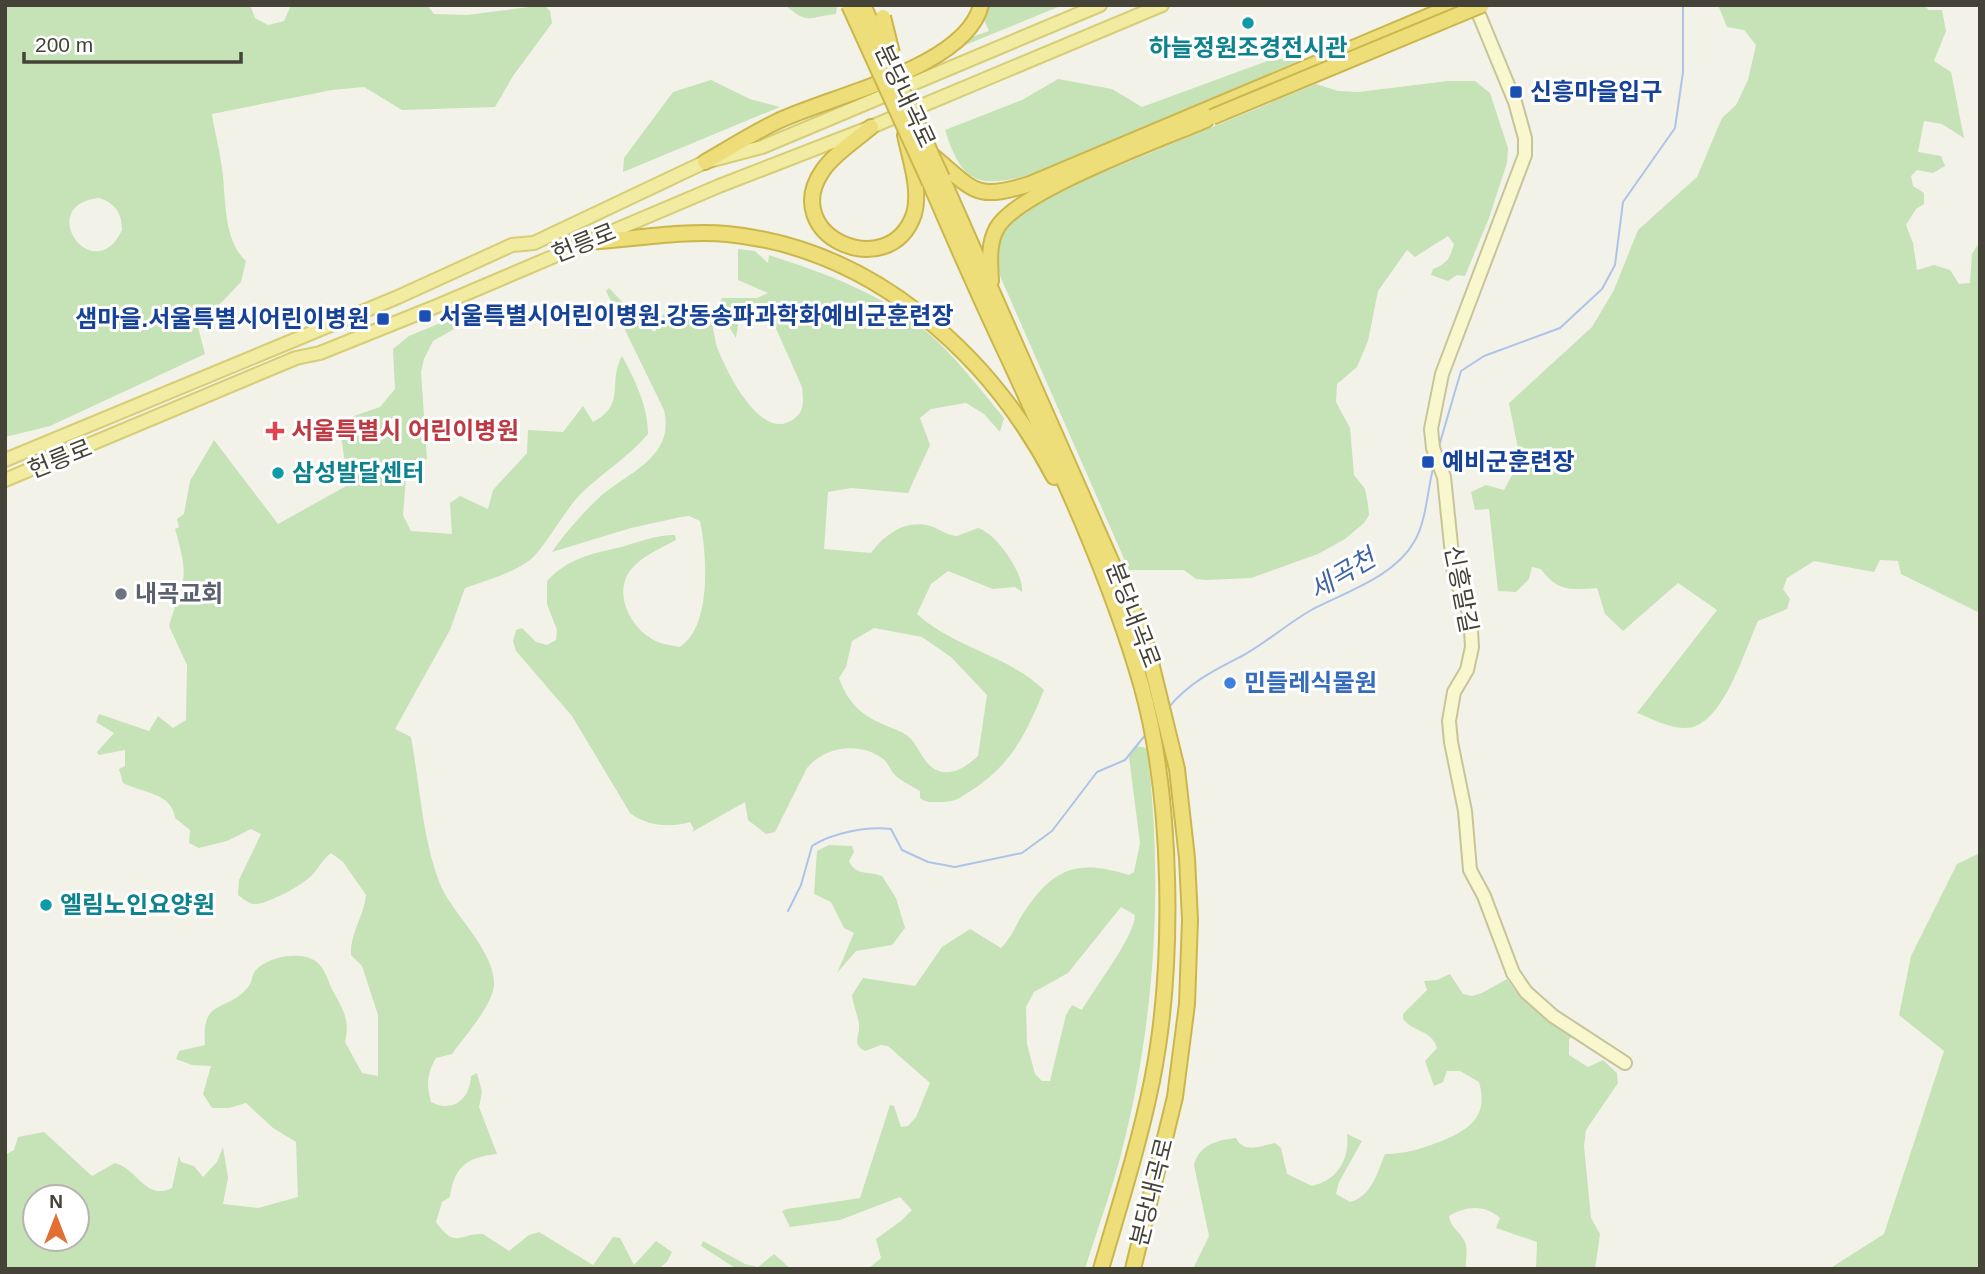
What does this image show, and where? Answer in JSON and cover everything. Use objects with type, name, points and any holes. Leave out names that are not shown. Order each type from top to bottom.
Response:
[{"type":"highway","name":"분당내곡로","points":[[849,5],[904,130],[942,178],[992,289],[1121,579],[1145,638],[1165,712],[1177,769],[1187,858],[1190,920],[1187,1004],[1175,1097],[1133,1269]]},
{"type":"highway","name":"분당내곡로","points":[[863,5],[902,76],[1093,551],[1141,685],[1150,730],[1166,859],[1162,1007],[1152,1080],[1132,1165],[1101,1269]]},
{"type":"highway","points":[[882,5],[902,76]]},
{"type":"highway","points":[[705,162],[776,122],[902,76],[964,36],[976,20],[981,5]]},
{"type":"highway","points":[[992,289],[991,249],[995,230],[1013,209],[1045,190],[1210,113],[1455,5]]},
{"type":"highway","points":[[942,178],[973,190],[1000,193],[1482,5]]},
{"type":"highway","points":[[871,127],[824,169],[815,185],[813,209],[822,230],[836,243],[859,249],[881,247],[899,236],[913,217],[915,187],[904,130]]},
{"type":"highway","points":[[590,242],[727,234],[795,248],[851,269],[896,296],[948,336],[1015,410],[1093,551]]},
{"type":"main road","name":"헌릉로","points":[[5,460],[398,297],[512,245],[534,243],[705,162],[762,147],[1100,5]]},
{"type":"main road","name":"헌릉로","points":[[5,480],[296,358],[343,344],[719,186],[871,127],[1162,5]]},
{"type":"street","name":"신흥말길","points":[[1475,5],[1521,120],[1525,155],[1442,374],[1431,429],[1433,448],[1444,477],[1454,574],[1469,615],[1472,647],[1467,670],[1454,692],[1449,721],[1465,811],[1470,870],[1513,973],[1526,992],[1553,1016],[1625,1063]]},
{"type":"green space","points":[[5,5],[250,5],[255,18],[268,25],[284,21],[291,5],[427,5],[434,14],[467,15],[544,5],[550,11],[552,23],[513,76],[495,107],[402,110],[364,87],[332,90],[212,114],[229,228],[232,240],[246,261],[241,282],[198,327],[205,354],[50,426],[5,437]],"holes":[[[99,198],[116,210],[121,219],[122,230],[110,246],[97,251],[85,248],[75,239],[70,227],[71,214],[80,204]]]},
{"type":"green space","points":[[785,5],[837,5],[836,14],[809,18],[799,15]]},
{"type":"green space","points":[[989,5],[1063,5],[958,48],[974,36],[989,31],[984,20]]},
{"type":"green space","points":[[1718,5],[1923,5],[1929,10],[1942,10],[1946,31],[1934,61],[1951,72],[1964,138],[1942,124],[1924,121],[1918,152],[1941,156],[1945,166],[1933,173],[1917,170],[1911,176],[1913,186],[1924,193],[1924,204],[1916,209],[1906,225],[1913,243],[1917,270],[1934,265],[1950,270],[1959,284],[1970,283],[1972,254],[1980,241],[1980,613],[1901,574],[1898,561],[1880,560],[1874,572],[1814,561],[1787,578],[1783,589],[1790,599],[1787,609],[1758,621],[1730,687],[1710,716],[1698,725],[1678,728],[1637,713],[1717,610],[1678,583],[1623,631],[1605,614],[1597,588],[1559,586],[1541,569],[1532,567],[1529,579],[1516,592],[1498,591],[1489,509],[1475,510],[1471,492],[1486,485],[1504,490],[1524,453],[1518,449],[1509,403],[1592,327],[1614,290],[1638,230],[1697,177],[1722,118],[1736,105],[1748,80],[1756,45],[1744,30],[1727,27]]},
{"type":"green space","points":[[1303,59],[1032,175],[1014,179],[986,181],[967,172],[959,163],[945,130],[1022,100],[1058,79],[1112,89],[1142,107],[1270,60]]},
{"type":"green space","points":[[711,80],[750,99],[780,107],[623,172],[624,158],[673,92]]},
{"type":"green space","points":[[1448,81],[1475,81],[1490,93],[1508,148],[1507,163],[1489,218],[1465,276],[1457,275],[1448,281],[1431,275],[1433,269],[1445,263],[1451,253],[1454,244],[1448,236],[1415,257],[1407,250],[1378,291],[1368,341],[1357,367],[1337,384],[1336,402],[1350,428],[1354,475],[1365,489],[1368,504],[1369,515],[1364,523],[1345,539],[1318,554],[1251,578],[1206,580],[1196,579],[1184,570],[1129,570],[1000,276],[999,244],[1011,221],[1027,204],[1316,84],[1338,91],[1358,92]]},
{"type":"green space","points":[[738,249],[755,251],[768,263],[769,255],[790,262],[873,296],[911,319],[938,342],[1004,418],[1000,432],[984,414],[966,403],[931,409],[920,418],[930,445],[908,493],[851,488],[828,492],[824,549],[871,553],[882,540],[896,530],[912,525],[930,526],[957,536],[978,528],[993,537],[1014,565],[1022,592],[1015,587],[993,589],[948,571],[931,584],[917,614],[947,635],[1014,668],[1044,690],[1031,721],[1006,760],[984,782],[956,800],[925,801],[920,798],[920,791],[896,776],[883,759],[874,753],[853,748],[832,751],[807,768],[775,832],[766,834],[748,820],[745,802],[692,832],[694,829],[690,822],[666,825],[644,821],[630,813],[572,716],[516,651],[513,641],[516,630],[522,628],[536,642],[547,645],[556,640],[557,630],[547,604],[547,581],[555,573],[590,555],[667,535],[675,535],[676,540],[645,557],[625,579],[623,588],[626,607],[635,624],[652,639],[680,647],[690,637],[698,623],[705,588],[700,521],[689,516],[681,517],[631,528],[552,552],[602,495],[648,461],[657,451],[666,426],[664,410],[606,291],[609,288],[644,325],[655,332],[662,316],[673,304],[702,310],[710,319],[717,347],[729,373],[759,415],[771,422],[784,424],[799,414],[803,404],[802,387],[766,306],[741,309],[736,313],[736,338],[717,308],[722,298],[757,298],[768,293],[738,280]],"holes":[[[874,628],[922,637],[951,657],[987,695],[978,756],[955,771],[934,769],[908,737],[863,713],[847,695],[839,678],[846,667],[852,641]]]},
{"type":"green space","points":[[462,314],[465,323],[433,341],[424,359],[421,372],[427,459],[407,465],[403,515],[411,531],[452,534],[450,503],[460,496],[488,509],[493,490],[527,453],[528,430],[563,432],[583,406],[593,422],[603,415],[613,401],[622,356],[643,403],[648,434],[576,499],[530,560],[507,573],[465,588],[450,630],[395,729],[411,737],[425,830],[440,884],[479,943],[492,969],[494,981],[485,1009],[452,1054],[436,1058],[428,1084],[431,1102],[453,1105],[463,1098],[471,1076],[477,1073],[482,1092],[479,1107],[497,1154],[478,1158],[464,1165],[455,1178],[450,1197],[442,1202],[436,1222],[453,1238],[483,1234],[509,1251],[529,1235],[539,1232],[593,1265],[613,1237],[620,1238],[634,1265],[656,1241],[672,1252],[667,1262],[658,1269],[5,1269],[5,1155],[14,1150],[18,1137],[44,1132],[92,1176],[115,1163],[130,1171],[148,1187],[163,1191],[172,1188],[179,1156],[181,1162],[194,1166],[203,1177],[217,1162],[223,1147],[228,1178],[223,1204],[258,1208],[298,1197],[296,1142],[273,1128],[246,1103],[229,1108],[212,1108],[203,1094],[211,1066],[192,1065],[176,1059],[179,1051],[205,1045],[207,1019],[211,1012],[241,995],[250,984],[255,971],[268,961],[296,956],[313,959],[319,964],[345,1016],[345,1042],[362,1073],[378,1076],[378,1015],[362,966],[351,955],[366,895],[343,862],[331,853],[309,878],[294,888],[266,902],[247,902],[238,895],[239,880],[261,834],[251,829],[227,841],[199,848],[189,843],[190,830],[175,818],[168,803],[123,783],[119,769],[125,766],[125,750],[99,755],[97,752],[114,733],[96,722],[99,714],[149,731],[158,716],[173,728],[186,720],[187,665],[169,626],[184,570],[175,529],[179,527],[177,519],[184,514],[190,481],[214,440],[278,524],[348,485],[339,421],[380,407],[395,389],[393,349],[409,336]]},
{"type":"green space","points":[[1136,746],[1147,748],[1155,852],[1153,956],[1141,1060],[1131,1111],[1115,1175],[1085,1269],[868,1269],[881,1258],[876,1239],[912,1210],[900,1197],[840,1220],[790,1227],[782,1211],[860,1198],[890,1105],[894,1106],[901,1127],[908,1126],[916,1117],[930,1083],[888,1046],[881,1045],[865,1051],[858,1045],[859,1025],[852,995],[863,978],[915,986],[942,947],[970,929],[1001,948],[1035,897],[1057,876],[1081,868],[1111,870],[1129,875],[1134,872],[1140,843],[1129,757]],"holes":[[[1121,907],[1135,915],[1122,948],[1082,1010],[1072,1005],[1066,1015],[1050,1081],[1042,1081],[1035,1074],[1027,1044],[1026,1007],[1034,992],[1068,973]]]},
{"type":"green space","points":[[829,845],[852,846],[854,852],[849,861],[855,869],[882,876],[896,898],[905,928],[892,945],[856,951],[837,973],[854,933],[844,928],[831,902],[814,894],[817,851]]},
{"type":"green space","points":[[1980,853],[1980,1269],[1829,1269],[1884,1234],[1944,1051],[1899,1015],[1911,956],[1957,864]]},
{"type":"green space","points":[[1450,974],[1463,994],[1472,996],[1507,979],[1520,996],[1537,1011],[1575,1034],[1569,1039],[1569,1055],[1588,1067],[1603,1060],[1617,1073],[1618,1083],[1586,1130],[1584,1146],[1591,1218],[1600,1234],[1595,1269],[1536,1269],[1537,1242],[1496,1228],[1500,1218],[1488,1210],[1475,1208],[1449,1216],[1465,1243],[1466,1269],[1193,1269],[1209,1236],[1194,1165],[1204,1148],[1222,1140],[1236,1138],[1243,1146],[1248,1147],[1275,1143],[1281,1148],[1287,1174],[1312,1186],[1328,1179],[1340,1168],[1346,1152],[1347,1134],[1362,1141],[1339,1182],[1336,1194],[1350,1202],[1364,1195],[1369,1189],[1385,1154],[1432,1145],[1459,1132],[1474,1121],[1481,1104],[1479,1082],[1460,1071],[1447,1071],[1443,1082],[1434,1086],[1425,1061],[1437,1048],[1435,1042],[1403,1019],[1403,1014],[1427,990],[1424,981],[1437,980]]},
{"type":"green space","points":[[703,1241],[745,1264],[758,1267],[774,1254],[791,1269],[737,1269],[701,1246]]},
{"type":"waterway","name":"세곡천","points":[[1439,446],[1461,371],[1484,356],[1560,328],[1602,289],[1615,265],[1623,202],[1675,128],[1683,72],[1683,5]]},
{"type":"waterway","name":"세곡천","points":[[1168,708],[1202,678],[1251,651],[1313,609],[1369,582],[1406,554],[1418,534],[1424,515],[1434,465]]},
{"type":"waterway","name":"세곡천","points":[[788,911],[801,885],[812,846],[829,837],[871,829],[891,829],[902,850],[928,862],[955,867],[1022,853],[1052,831],[1097,772],[1125,760],[1147,733]]},
{"type":"place","name":"하늘정원조경전시관","points":[[1248,23]]},
{"type":"place","name":"신흥마을입구","points":[[1516,92]]},
{"type":"place","name":"서울특별시어린이병원.강동송파과학화예비군훈련장","points":[[425,316]]},
{"type":"place","name":"샘마을.서울특별시어린이병원","points":[[383,319]]},
{"type":"place","name":"서울특별시 어린이병원","points":[[275,431]]},
{"type":"place","name":"예비군훈련장","points":[[1428,462]]},
{"type":"place","name":"삼성발달센터","points":[[278,473]]},
{"type":"place","name":"내곡교회","points":[[121,594]]},
{"type":"place","name":"민들레식물원","points":[[1230,683]]},
{"type":"place","name":"엘림노인요양원","points":[[46,905]]}]
